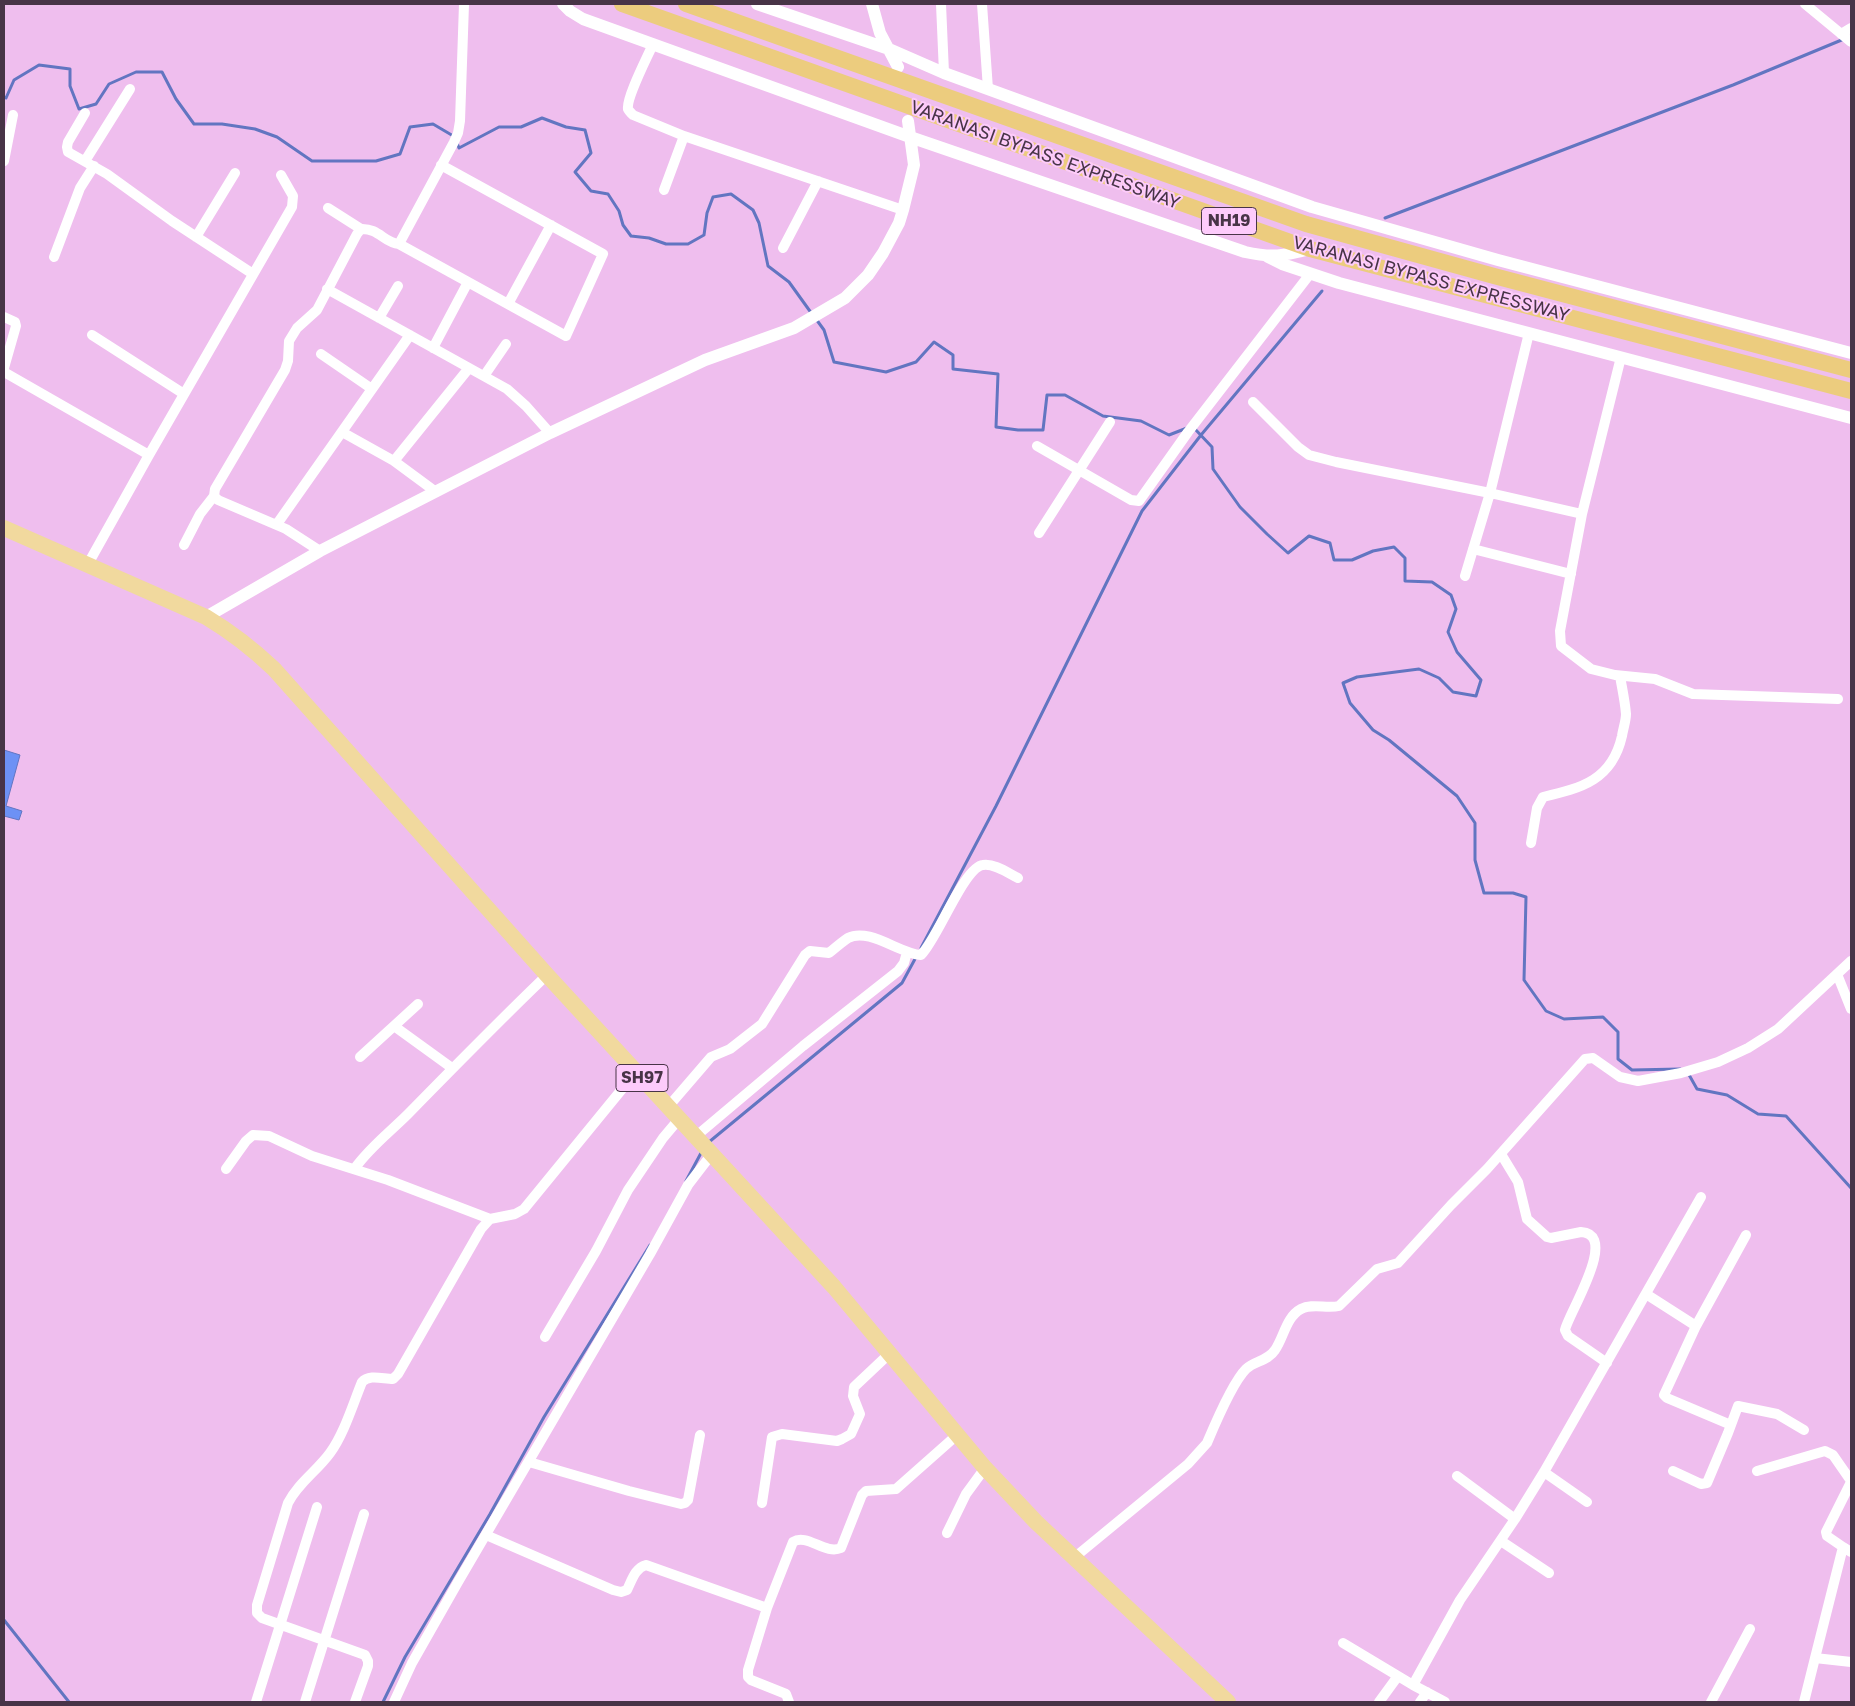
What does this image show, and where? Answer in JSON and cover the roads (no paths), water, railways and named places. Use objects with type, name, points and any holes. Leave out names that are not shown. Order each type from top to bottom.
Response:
[{"type":"highway","name":"VARANASI BYPASS EXPRESSWAY","points":[[622,4],[1310,249],[1851,391]]},
{"type":"highway","name":"VARANASI BYPASS EXPRESSWAY","points":[[686,4],[1306,224],[1494,276],[1851,370]]},
{"type":"main road","name":"SH97","points":[[4,528],[206,617],[238,637],[274,669],[711,1155],[834,1287],[985,1468],[1036,1522],[1225,1701]]},
{"type":"street","points":[[399,244],[456,138],[464,4]]},
{"type":"street","points":[[563,4],[583,19],[910,137],[1245,252],[1266,256],[1282,256],[1310,249]]},
{"type":"street","points":[[757,4],[888,50],[944,73],[1312,207],[1508,262],[1851,353]]},
{"type":"street","points":[[872,4],[880,33],[898,67]]},
{"type":"street","points":[[941,4],[944,73]]},
{"type":"street","points":[[982,4],[988,89]]},
{"type":"street","points":[[1805,4],[1851,42]]},
{"type":"street","points":[[1841,34],[1851,28]]},
{"type":"street","points":[[653,44],[632,90],[628,104],[628,110],[633,115],[684,136],[904,210]]},
{"type":"street","points":[[54,257],[90,164],[130,89]]},
{"type":"street","points":[[85,113],[68,142],[68,152],[107,174],[196,237],[253,274]]},
{"type":"street","points":[[4,160],[13,116]]},
{"type":"street","points":[[206,617],[320,551],[550,433],[705,360],[794,328],[845,298],[868,275],[883,253],[899,224],[904,210],[914,165],[908,121]]},
{"type":"street","points":[[664,190],[684,136]]},
{"type":"street","points":[[328,208],[362,229],[374,231],[389,241],[399,244],[566,336],[603,254],[441,165]]},
{"type":"street","points":[[196,237],[235,173]]},
{"type":"street","points":[[88,564],[148,455],[292,207],[293,196],[281,175]]},
{"type":"street","points":[[783,248],[818,181]]},
{"type":"street","points":[[508,304],[551,225]]},
{"type":"street","points":[[184,545],[200,514],[214,496],[215,489],[285,370],[288,360],[289,341],[297,328],[317,310],[357,234],[362,229]]},
{"type":"street","points":[[1266,256],[1310,274],[1851,418]]},
{"type":"street","points":[[1037,446],[1131,500],[1139,500],[1188,432],[1310,274]]},
{"type":"street","points":[[434,348],[468,282]]},
{"type":"street","points":[[380,318],[398,286]]},
{"type":"street","points":[[327,290],[484,376],[516,396],[550,433]]},
{"type":"street","points":[[4,317],[15,322],[16,326],[4,370],[148,455]]},
{"type":"street","points":[[1464,576],[1490,493],[1529,333]]},
{"type":"street","points":[[92,335],[184,394]]},
{"type":"street","points":[[277,524],[410,335]]},
{"type":"street","points":[[484,376],[506,344]]},
{"type":"street","points":[[321,354],[372,390]]},
{"type":"street","points":[[1621,357],[1582,514],[1560,631],[1561,646],[1591,669],[1620,676],[1655,679],[1693,694],[1838,699]]},
{"type":"street","points":[[394,461],[469,368]]},
{"type":"street","points":[[1253,402],[1298,447],[1309,454],[1336,462],[1490,493],[1582,514]]},
{"type":"street","points":[[1039,533],[1110,422]]},
{"type":"street","points":[[342,432],[394,461],[436,492]]},
{"type":"street","points":[[214,496],[218,500],[277,524],[320,551]]},
{"type":"street","points":[[1473,550],[1571,574]]},
{"type":"street","points":[[1531,843],[1536,808],[1543,797],[1586,785],[1601,775],[1615,757],[1620,744],[1626,713],[1620,676]]},
{"type":"street","points":[[545,1337],[596,1251],[628,1190],[663,1138],[673,1113],[711,1057],[730,1049],[762,1024],[804,955],[810,951],[829,953],[848,938],[866,936],[907,952],[921,955],[931,944],[964,882],[973,869],[982,864],[992,865],[1018,878]]},
{"type":"street","points":[[695,1137],[811,1040],[898,971],[904,963],[907,952]]},
{"type":"street","points":[[1075,1557],[1188,1464],[1201,1450],[1207,1443],[1240,1378],[1248,1367],[1270,1356],[1296,1312],[1308,1306],[1339,1306],[1381,1266],[1398,1263],[1501,1154],[1585,1059],[1594,1058],[1620,1077],[1638,1081],[1681,1073],[1718,1062],[1748,1048],[1778,1029],[1851,961]]},
{"type":"street","points":[[1837,974],[1851,1009]]},
{"type":"street","points":[[355,1168],[366,1153],[398,1124],[493,1026],[548,975]]},
{"type":"street","points":[[360,1057],[418,1004]]},
{"type":"street","points":[[394,1026],[452,1068]]},
{"type":"street","points":[[226,1169],[246,1141],[253,1135],[258,1134],[269,1136],[312,1156],[355,1168],[490,1219],[515,1214],[524,1209],[636,1072]]},
{"type":"street","points":[[1501,1154],[1518,1182],[1525,1212],[1531,1224],[1551,1238],[1581,1232],[1593,1238],[1595,1242],[1593,1267],[1565,1330],[1568,1336],[1607,1362]]},
{"type":"street","points":[[394,1702],[412,1663],[530,1462],[688,1185],[711,1155]]},
{"type":"street","points":[[1413,1685],[1460,1600],[1501,1541],[1544,1472],[1701,1197]]},
{"type":"street","points":[[356,1702],[368,1666],[367,1658],[361,1653],[322,1641],[262,1618],[257,1614],[257,1604],[288,1503],[294,1492],[332,1451],[362,1382],[370,1377],[393,1379],[398,1374],[480,1229],[490,1219]]},
{"type":"street","points":[[1731,1425],[1665,1397],[1665,1393],[1696,1326],[1746,1235]]},
{"type":"street","points":[[1646,1294],[1696,1326]]},
{"type":"street","points":[[762,1503],[770,1440],[772,1437],[782,1434],[837,1441],[847,1438],[851,1434],[860,1414],[853,1396],[854,1387],[889,1354]]},
{"type":"street","points":[[1674,1471],[1701,1484],[1705,1484],[1709,1480],[1736,1409],[1741,1406],[1777,1414],[1804,1430]]},
{"type":"street","points":[[530,1462],[681,1504],[688,1500],[700,1435]]},
{"type":"street","points":[[789,1702],[786,1694],[751,1680],[748,1676],[748,1670],[767,1608],[793,1542],[800,1539],[833,1550],[841,1548],[862,1495],[866,1491],[896,1489],[957,1435]]},
{"type":"street","points":[[1758,1471],[1825,1452],[1833,1455],[1851,1481],[1826,1532],[1827,1536],[1847,1550],[1804,1702]]},
{"type":"street","points":[[947,1533],[966,1494],[985,1468]]},
{"type":"street","points":[[1544,1472],[1587,1502]]},
{"type":"street","points":[[1457,1476],[1515,1519]]},
{"type":"street","points":[[256,1702],[317,1507]]},
{"type":"street","points":[[305,1702],[322,1641],[364,1514]]},
{"type":"street","points":[[486,1535],[620,1592],[627,1590],[637,1570],[641,1566],[646,1565],[767,1608]]},
{"type":"street","points":[[1501,1541],[1549,1573]]},
{"type":"street","points":[[1711,1702],[1750,1629]]},
{"type":"street","points":[[1343,1643],[1445,1702]]},
{"type":"street","points":[[1815,1658],[1851,1662]]},
{"type":"street","points":[[1379,1702],[1398,1676]]},
{"type":"street","points":[[1420,1702],[1427,1692]]},
{"type":"water","points":[[4,750],[20,755],[6,806],[22,811],[19,820],[4,816]]},
{"type":"waterway","points":[[1385,218],[1733,85],[1844,39]]},
{"type":"waterway","points":[[4,97],[6,98],[14,80],[39,65],[70,69],[70,86],[79,109],[96,104],[109,84],[136,72],[162,72],[176,99],[194,124],[222,124],[255,129],[277,137],[312,161],[376,161],[400,154],[410,127],[433,124],[455,137]]},
{"type":"waterway","points":[[457,143],[459,148],[499,127],[521,127],[542,118],[566,127],[585,130],[591,153],[575,172],[591,191],[608,194],[619,211],[623,225],[631,236],[649,238],[666,244],[688,244],[704,235],[707,213],[713,197],[731,194],[753,210],[759,223],[768,266],[789,282],[812,314]]},
{"type":"waterway","points":[[921,948],[996,806],[1142,511],[1201,435],[1322,291]]},
{"type":"waterway","points":[[816,319],[824,330],[834,362],[886,372],[916,362],[934,342],[953,355],[953,369],[998,374],[996,427],[1018,430],[1043,430],[1047,395],[1065,395],[1103,416],[1141,421],[1169,435],[1187,428]]},
{"type":"waterway","points":[[1194,428],[1212,447],[1213,469],[1240,507],[1288,553],[1309,536],[1330,543],[1334,560],[1352,560],[1373,551],[1394,547],[1405,558],[1405,581],[1432,582],[1451,595],[1456,609],[1448,632],[1457,652],[1481,680],[1476,696],[1453,692],[1439,678],[1419,669],[1357,677],[1343,683],[1350,703],[1373,730],[1389,740],[1457,796],[1475,823],[1475,860],[1484,893],[1513,893],[1526,897],[1524,980],[1546,1011],[1564,1019],[1603,1017],[1618,1032],[1618,1059],[1632,1070],[1680,1069]]},
{"type":"waterway","points":[[709,1142],[902,983],[915,959]]},
{"type":"waterway","points":[[1688,1073],[1697,1089],[1727,1095],[1758,1114],[1786,1116],[1851,1188]]},
{"type":"waterway","points":[[686,1181],[701,1153]]},
{"type":"waterway","points":[[383,1702],[405,1657],[490,1514],[544,1417],[650,1245]]},
{"type":"waterway","points":[[4,1620],[69,1702]]}]
